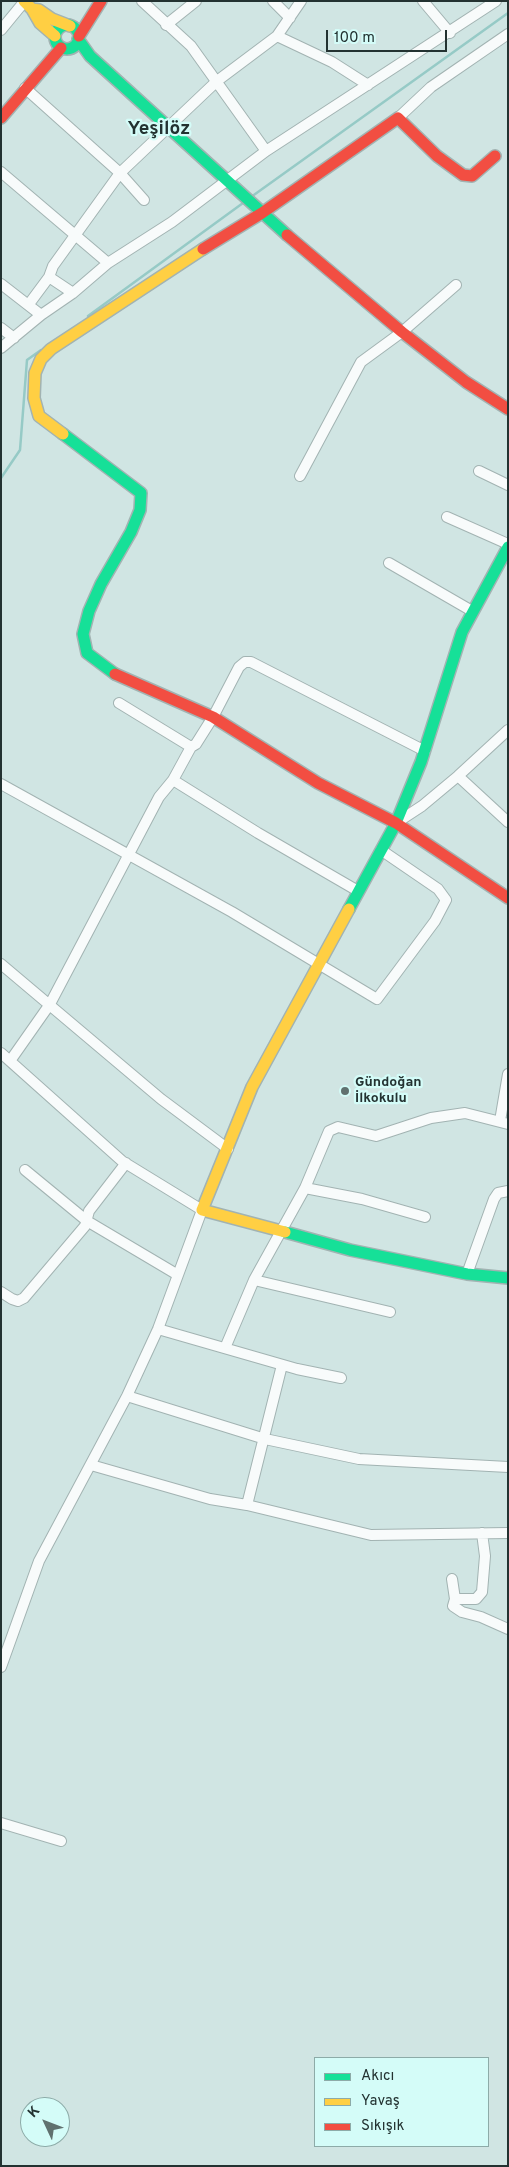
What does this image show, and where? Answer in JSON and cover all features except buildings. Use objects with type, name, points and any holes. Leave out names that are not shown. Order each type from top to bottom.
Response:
[{"type":"street","points":[[1,118],[60,43],[60,28],[71,26],[89,14],[101,1]]},
{"type":"street","points":[[60,43],[75,46],[101,1]]},
{"type":"street","points":[[142,1],[191,46],[266,151]]},
{"type":"street","points":[[166,25],[196,1]]},
{"type":"street","points":[[273,1],[290,18]]},
{"type":"street","points":[[29,304],[49,277],[53,266],[75,234],[120,173],[217,81],[277,36],[301,1]]},
{"type":"street","points":[[423,1],[450,33]]},
{"type":"street","points":[[1,348],[41,315],[73,293],[108,263],[172,222],[266,151],[450,33],[496,1]]},
{"type":"street","points":[[27,4],[52,19],[71,26],[76,30],[78,38],[90,56],[260,211],[402,332],[466,382],[508,409]]},
{"type":"street","points":[[1,30],[27,4]]},
{"type":"street","points":[[27,4],[40,23],[60,43],[92,64],[101,66]]},
{"type":"street","points":[[508,34],[431,87],[398,118],[58,344],[41,359],[35,373],[34,398],[39,416],[141,493],[140,510],[131,532],[101,584],[89,611],[83,634],[87,653],[109,670],[213,717],[318,783],[396,823],[508,898]]},
{"type":"street","points":[[277,36],[332,62],[368,84]]},
{"type":"street","points":[[1,105],[60,43]]},
{"type":"street","points":[[25,88],[120,173],[144,200]]},
{"type":"street","points":[[398,118],[438,156],[463,175],[472,176],[495,156]]},
{"type":"street","points":[[1,172],[108,263]]},
{"type":"street","points":[[49,277],[73,293]]},
{"type":"street","points":[[1,284],[41,315]]},
{"type":"street","points":[[300,476],[361,362],[402,332],[456,285]]},
{"type":"street","points":[[1,328],[14,338]]},
{"type":"street","points":[[479,471],[508,485]]},
{"type":"street","points":[[1,1667],[39,1561],[127,1396],[158,1329],[202,1210],[252,1087],[396,823],[425,751],[462,632],[508,546],[447,517]]},
{"type":"street","points":[[389,563],[472,611]]},
{"type":"street","points":[[10,1061],[50,1004],[160,797],[213,717],[239,667],[245,662],[251,662],[425,751]]},
{"type":"street","points":[[119,703],[192,747]]},
{"type":"street","points":[[396,823],[422,806],[508,730]]},
{"type":"street","points":[[458,776],[508,822]]},
{"type":"street","points":[[173,780],[258,833],[358,891]]},
{"type":"street","points":[[1,784],[232,912],[377,999],[435,921],[446,900],[438,889],[381,850]]},
{"type":"street","points":[[1,964],[161,1099],[228,1149]]},
{"type":"street","points":[[1,1053],[126,1163],[202,1210],[350,1250],[467,1274],[508,1278]]},
{"type":"street","points":[[225,1348],[254,1280],[305,1188],[321,1146],[333,1127],[344,1127],[376,1136],[431,1118],[453,1114],[465,1113],[504,1122],[508,1074]]},
{"type":"street","points":[[1,1292],[18,1301],[24,1298],[78,1234],[87,1220],[89,1211],[126,1163]]},
{"type":"street","points":[[25,1170],[87,1220],[178,1275]]},
{"type":"street","points":[[305,1188],[362,1199],[411,1215],[425,1217]]},
{"type":"street","points":[[467,1274],[494,1199],[498,1193],[508,1190]]},
{"type":"street","points":[[254,1280],[390,1312]]},
{"type":"street","points":[[158,1329],[282,1365],[341,1378]]},
{"type":"street","points":[[247,1505],[282,1365]]},
{"type":"street","points":[[127,1396],[265,1439],[359,1459],[508,1467]]},
{"type":"street","points":[[91,1464],[210,1499],[247,1505],[371,1535],[508,1533]]},
{"type":"street","points":[[455,1599],[476,1599],[482,1592],[484,1556],[482,1533]]},
{"type":"street","points":[[452,1579],[455,1599],[453,1606],[462,1612],[480,1617],[508,1630]]},
{"type":"street","points":[[1,1823],[61,1841]]},
{"type":"waterway","points":[[251,197],[508,13]]},
{"type":"waterway","points":[[88,316],[243,203]]},
{"type":"waterway","points":[[1,478],[20,450],[27,360],[41,350]]},
{"type":"traffic: fast","points":[[67,25],[75,29],[79,37],[75,45],[67,49],[59,45],[55,37],[59,29],[67,25]]},
{"type":"traffic: fast","points":[[78,39],[90,56],[287,235]]},
{"type":"traffic: fast","points":[[63,434],[141,493],[140,510],[131,532],[101,584],[89,611],[83,634],[87,653],[115,674]]},
{"type":"traffic: fast","points":[[349,909],[396,823],[421,762],[462,632],[508,547]]},
{"type":"traffic: fast","points":[[285,1232],[350,1250],[467,1274],[508,1278]]},
{"type":"traffic: slow","points":[[24,1],[32,9],[40,23],[55,36]]},
{"type":"traffic: slow","points":[[32,9],[39,10],[52,19],[70,26]]},
{"type":"traffic: slow","points":[[63,434],[39,416],[34,398],[35,373],[41,359],[51,349],[203,249]]},
{"type":"traffic: slow","points":[[285,1232],[202,1210],[252,1087],[349,909]]},
{"type":"traffic: jam","points":[[79,36],[101,1]]},
{"type":"traffic: jam","points":[[1,118],[61,48]]},
{"type":"traffic: jam","points":[[203,249],[262,213],[398,118],[437,156],[463,175],[472,176],[495,156]]},
{"type":"traffic: jam","points":[[287,235],[402,332],[466,382],[508,409]]},
{"type":"traffic: jam","points":[[115,674],[213,717],[318,783],[396,823],[508,898]]},
{"type":"place","name":"Gündoğan İlkokulu","points":[[345,1091]]},
{"type":"district","name":"Yeşilöz","points":[[159,130]]}]
